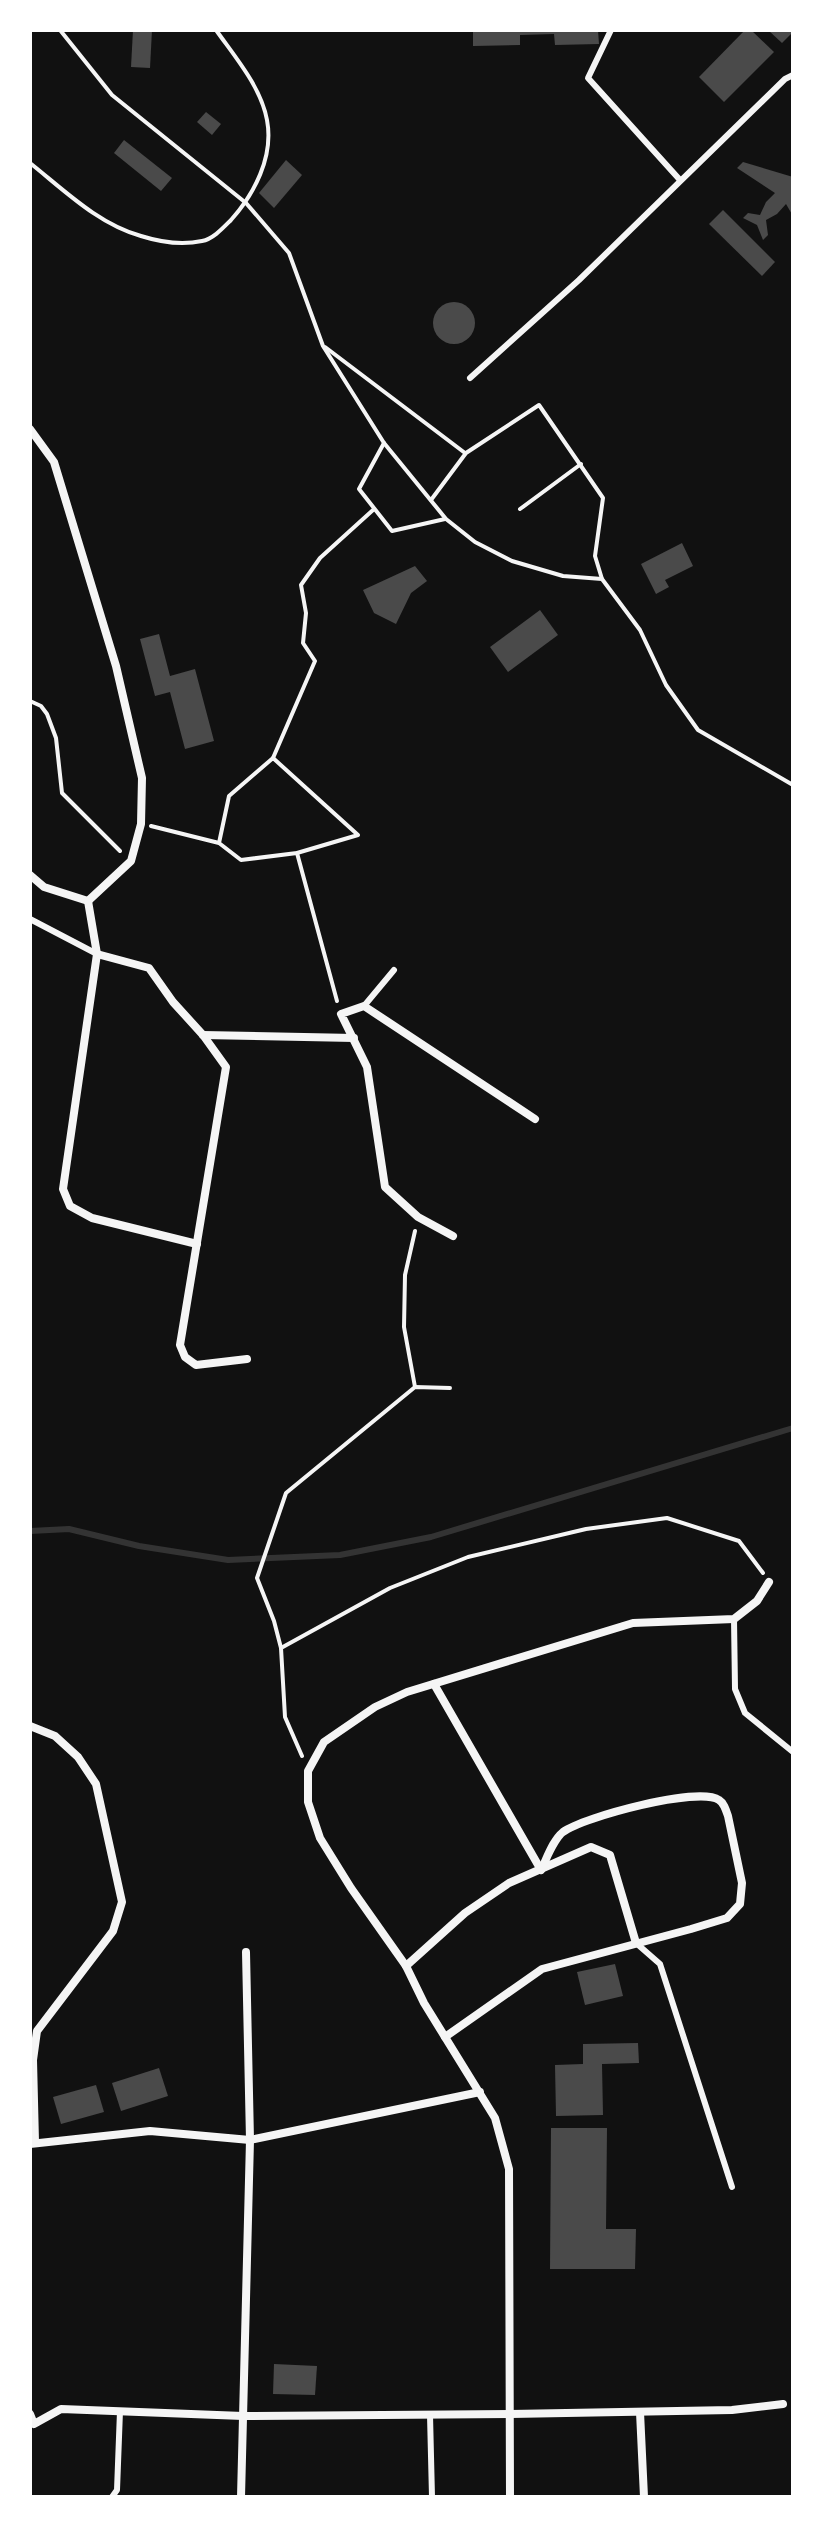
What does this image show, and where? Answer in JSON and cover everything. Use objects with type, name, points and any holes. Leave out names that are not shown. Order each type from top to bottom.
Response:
[{"type":"street","points":[[30,429],[54,462],[116,666],[142,778],[141,824],[131,861],[88,901]]},
{"type":"street","points":[[30,875],[44,887],[88,901]]},
{"type":"street","points":[[88,901],[97,954],[63,1189],[70,1206],[92,1218],[197,1244]]},
{"type":"street","points":[[97,954],[149,968],[226,1067],[180,1345],[185,1357],[196,1365],[247,1359]]},
{"type":"street","points":[[453,1236],[418,1217],[385,1187],[367,1067],[341,1014],[364,1006],[535,1119]]},
{"type":"street","points":[[203,1035],[354,1038]]},
{"type":"street","points":[[510,2497],[509,2169],[495,2118],[424,2003],[406,1966],[320,1838],[308,1802],[308,1771],[324,1742],[375,1707],[407,1692],[633,1623],[734,1619],[757,1601],[769,1582]]},
{"type":"street","points":[[434,1684],[541,1870]]},
{"type":"street","points":[[30,1726],[55,1736],[78,1757],[96,1784],[122,1902],[113,1931],[37,2031],[33,2060],[33,2143],[150,2131],[250,2140],[480,2092]]},
{"type":"street","points":[[445,2037],[542,1969],[727,1918],[740,1904],[740,1870],[728,1816],[719,1799],[697,1796],[663,1801],[581,1823],[558,1836],[541,1870]]},
{"type":"street","points":[[406,1966],[465,1913],[509,1883],[591,1847],[610,1855],[636,1943]]},
{"type":"street","points":[[241,2497],[250,2140],[246,1952]]},
{"type":"street","points":[[30,2414],[32,2429],[61,2409],[243,2416],[430,2415],[732,2410],[783,2404]]},
{"type":"street","points":[[640,2412],[644,2497]]},
{"type":"lane","points":[[611,30],[588,78],[680,180]]},
{"type":"lane","points":[[470,378],[579,280],[785,79],[793,75]]},
{"type":"lane","points":[[30,919],[97,954]]},
{"type":"lane","points":[[364,1006],[394,970]]},
{"type":"lane","points":[[734,1619],[735,1689],[745,1713],[793,1752]]},
{"type":"lane","points":[[636,1943],[660,1964],[732,2187]]},
{"type":"lane","points":[[112,2497],[117,2490],[120,2411]]},
{"type":"lane","points":[[430,2415],[432,2497]]},
{"type":"path","points":[[60,30],[112,95],[246,203],[289,253],[323,346],[384,443],[446,519],[475,542],[512,561],[563,576],[602,579]]},
{"type":"path","points":[[30,163],[97,217],[139,236],[171,243],[204,241],[223,229],[246,203],[264,166],[268,144],[267,120],[256,89],[216,30]]},
{"type":"path","points":[[323,346],[466,453]]},
{"type":"path","points":[[431,501],[466,453],[539,405],[603,498],[595,556],[602,579],[640,630],[666,685],[698,730],[793,785]]},
{"type":"path","points":[[384,443],[359,489],[373,510],[392,531],[446,519]]},
{"type":"path","points":[[520,509],[581,464]]},
{"type":"path","points":[[219,843],[229,796],[273,758],[315,661],[303,643],[306,613],[301,585],[320,558],[373,510]]},
{"type":"path","points":[[30,701],[41,706],[47,714],[56,738],[62,793],[131,861]]},
{"type":"path","points":[[141,824],[219,843],[241,860],[297,853],[358,835],[273,758]]},
{"type":"path","points":[[297,853],[341,1014]]},
{"type":"path","points":[[415,1387],[404,1327],[405,1275],[418,1217]]},
{"type":"path","points":[[308,1771],[285,1717],[281,1648],[257,1578],[286,1493],[415,1387],[450,1388]]},
{"type":"path","points":[[281,1648],[390,1588],[468,1557],[586,1529],[667,1518],[739,1541],[769,1582]]},
{"type":"building","points":[[133,30],[152,30],[150,68],[131,67]]},
{"type":"building","points":[[473,30],[598,30],[599,44],[555,45],[554,34],[520,35],[520,45],[473,46]]},
{"type":"building","points":[[745,30],[751,30],[774,52],[724,102],[699,77]]},
{"type":"building","points":[[768,30],[793,30],[793,32],[782,43]]},
{"type":"building","points":[[206,112],[221,124],[212,135],[197,122]]},
{"type":"building","points":[[124,140],[172,178],[161,191],[114,153]]},
{"type":"building","points":[[286,160],[302,175],[274,208],[259,193]]},
{"type":"building","points":[[743,162],[793,177],[793,216],[786,204],[766,220],[768,235],[763,240],[757,225],[743,218],[748,213],[760,215],[775,193],[737,168]]},
{"type":"building","points":[[723,210],[775,262],[762,276],[709,224]]},
{"type":"building","points":[[454,302],[469,308],[475,323],[469,338],[454,344],[439,338],[433,323],[439,308]]},
{"type":"building","points":[[682,543],[693,566],[665,580],[669,587],[656,594],[641,564]]},
{"type":"building","points":[[415,566],[427,581],[411,593],[396,624],[374,613],[363,590]]},
{"type":"building","points":[[540,610],[558,635],[508,672],[490,647]]},
{"type":"building","points":[[159,634],[170,676],[195,669],[214,741],[185,749],[170,692],[155,696],[140,639]]},
{"type":"building","points":[[615,1964],[623,1996],[585,2005],[577,1972]]},
{"type":"building","points":[[638,2043],[639,2063],[602,2064],[603,2115],[556,2116],[555,2065],[583,2064],[583,2044]]},
{"type":"building","points":[[159,2068],[168,2096],[121,2111],[112,2083]]},
{"type":"building","points":[[96,2085],[104,2112],[61,2124],[53,2097]]},
{"type":"building","points":[[551,2128],[607,2128],[606,2229],[636,2229],[635,2269],[550,2269]]},
{"type":"building","points":[[274,2364],[317,2366],[315,2395],[273,2394]]},
{"type":"waterway","points":[[30,1531],[69,1529],[139,1546],[228,1560],[340,1555],[431,1537],[793,1428]]}]
